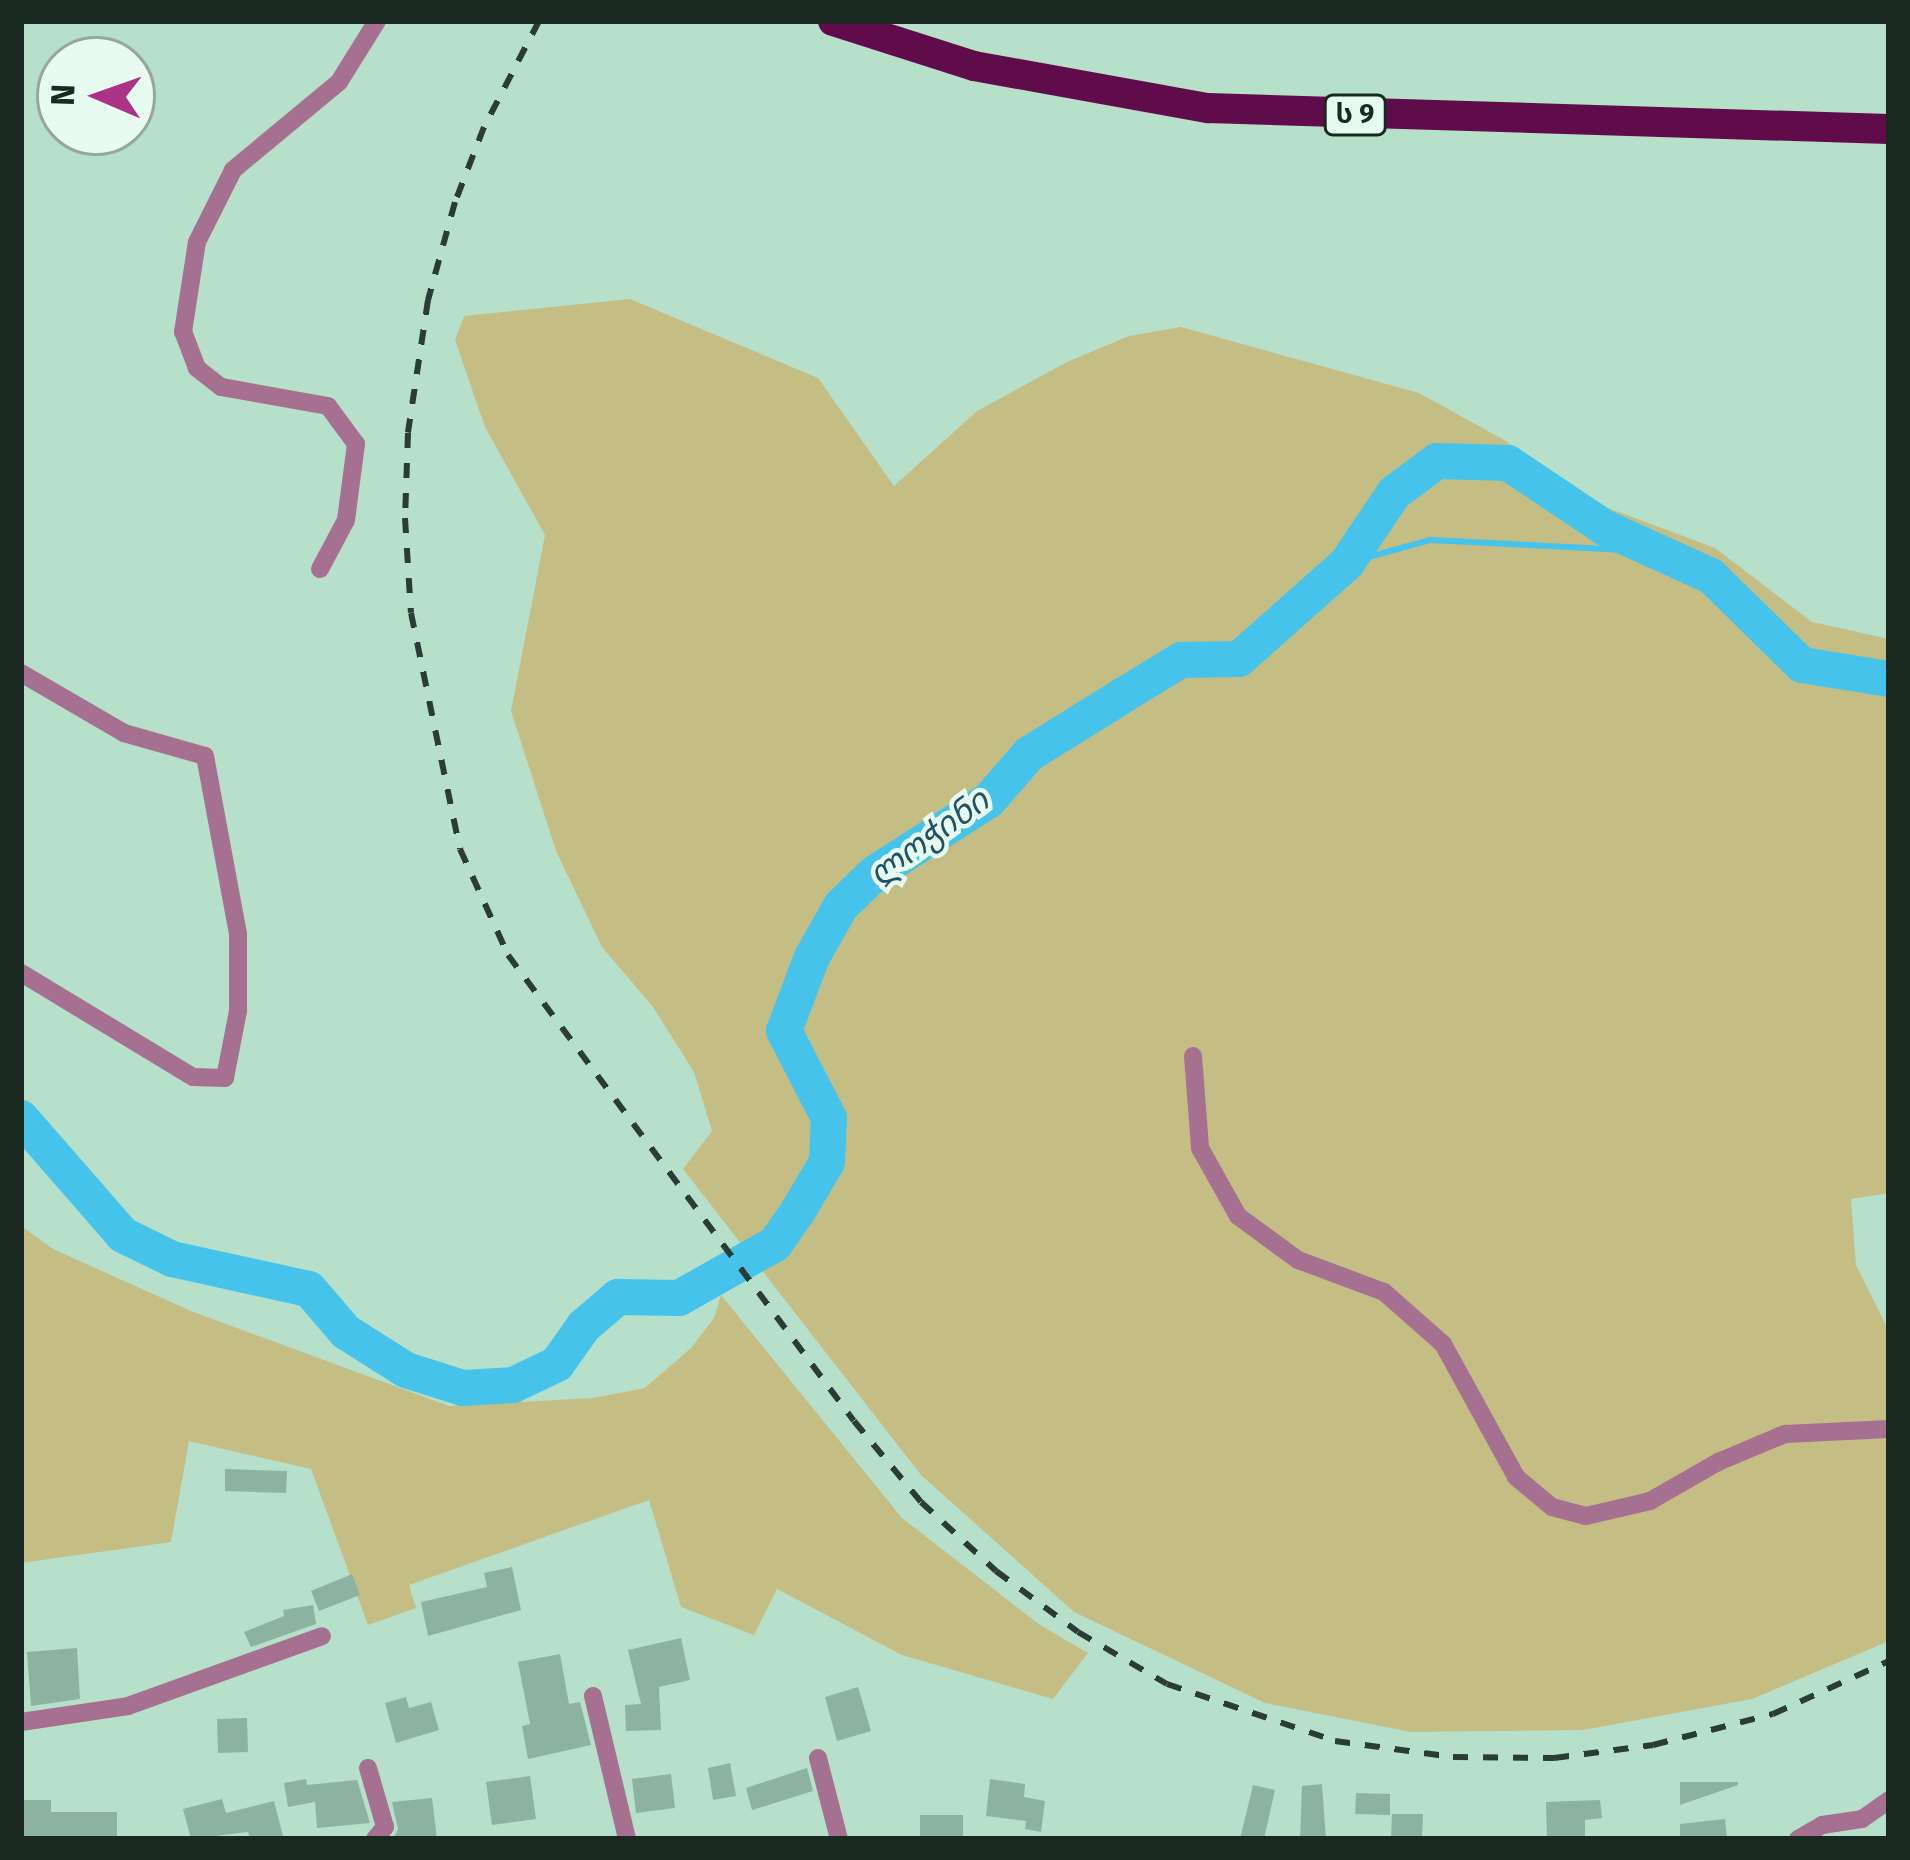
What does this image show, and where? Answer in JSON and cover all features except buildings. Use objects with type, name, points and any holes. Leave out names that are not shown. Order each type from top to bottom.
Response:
[{"type":"highway","name":"ს 9","points":[[832,21],[974,66],[1208,108],[1889,129]]},
{"type":"street","points":[[320,569],[346,520],[356,444],[328,406],[221,387],[196,368],[183,332],[197,242],[233,170],[339,82],[377,21]]},
{"type":"street","points":[[21,673],[124,733],[205,756],[238,934],[238,1011],[225,1078],[193,1077],[21,974]]},
{"type":"street","points":[[1193,1056],[1200,1148],[1238,1216],[1298,1260],[1384,1292],[1443,1344],[1516,1477],[1552,1507],[1586,1516],[1650,1501],[1718,1462],[1786,1434],[1889,1429]]},
{"type":"street","points":[[21,1722],[128,1706],[322,1636]]},
{"type":"street","points":[[593,1696],[627,1839]]},
{"type":"street","points":[[818,1758],[838,1839]]},
{"type":"street","points":[[368,1768],[385,1827],[375,1839]]},
{"type":"street","points":[[1798,1839],[1822,1825],[1862,1820],[1889,1801]]},
{"type":"shaded area","points":[[630,299],[818,378],[894,486],[977,411],[1067,362],[1129,336],[1181,327],[1419,393],[1506,441],[1576,496],[1715,548],[1812,622],[1889,639],[1889,1193],[1851,1199],[1856,1265],[1889,1331],[1889,1641],[1752,1699],[1583,1730],[1411,1732],[1265,1703],[1074,1612],[921,1475],[683,1169],[712,1131],[694,1072],[653,1007],[602,947],[556,851],[511,711],[545,535],[485,427],[455,340],[464,316]]},
{"type":"shaded area","points":[[21,1226],[53,1249],[191,1311],[449,1406],[593,1398],[645,1388],[691,1348],[714,1318],[721,1295],[902,1518],[1040,1625],[1088,1653],[1053,1699],[902,1655],[777,1589],[754,1635],[681,1607],[649,1500],[409,1585],[416,1608],[368,1625],[311,1469],[189,1441],[171,1542],[21,1563]]},
{"type":"waterway","name":"ლოჭინი","points":[[21,1118],[123,1235],[172,1259],[309,1289],[346,1332],[406,1370],[463,1388],[513,1385],[557,1364],[584,1326],[618,1297],[679,1298],[775,1244],[798,1211],[827,1162],[829,1118],[784,1031],[812,957],[841,906],[875,873],[989,800],[1029,754],[1122,696],[1181,660],[1239,659],[1347,563],[1394,493],[1437,461],[1508,463],[1605,528],[1711,576],[1802,665],[1889,679]]},
{"type":"waterway","points":[[1347,563],[1430,540],[1626,550],[1654,546]]},
{"type":"railway","points":[[539,21],[484,127],[455,202],[428,300],[408,433],[405,518],[411,613],[460,849],[508,955],[854,1421],[921,1502],[996,1571],[1078,1632],[1167,1684],[1335,1741],[1453,1757],[1554,1758],[1653,1745],[1773,1714],[1889,1661]]}]
